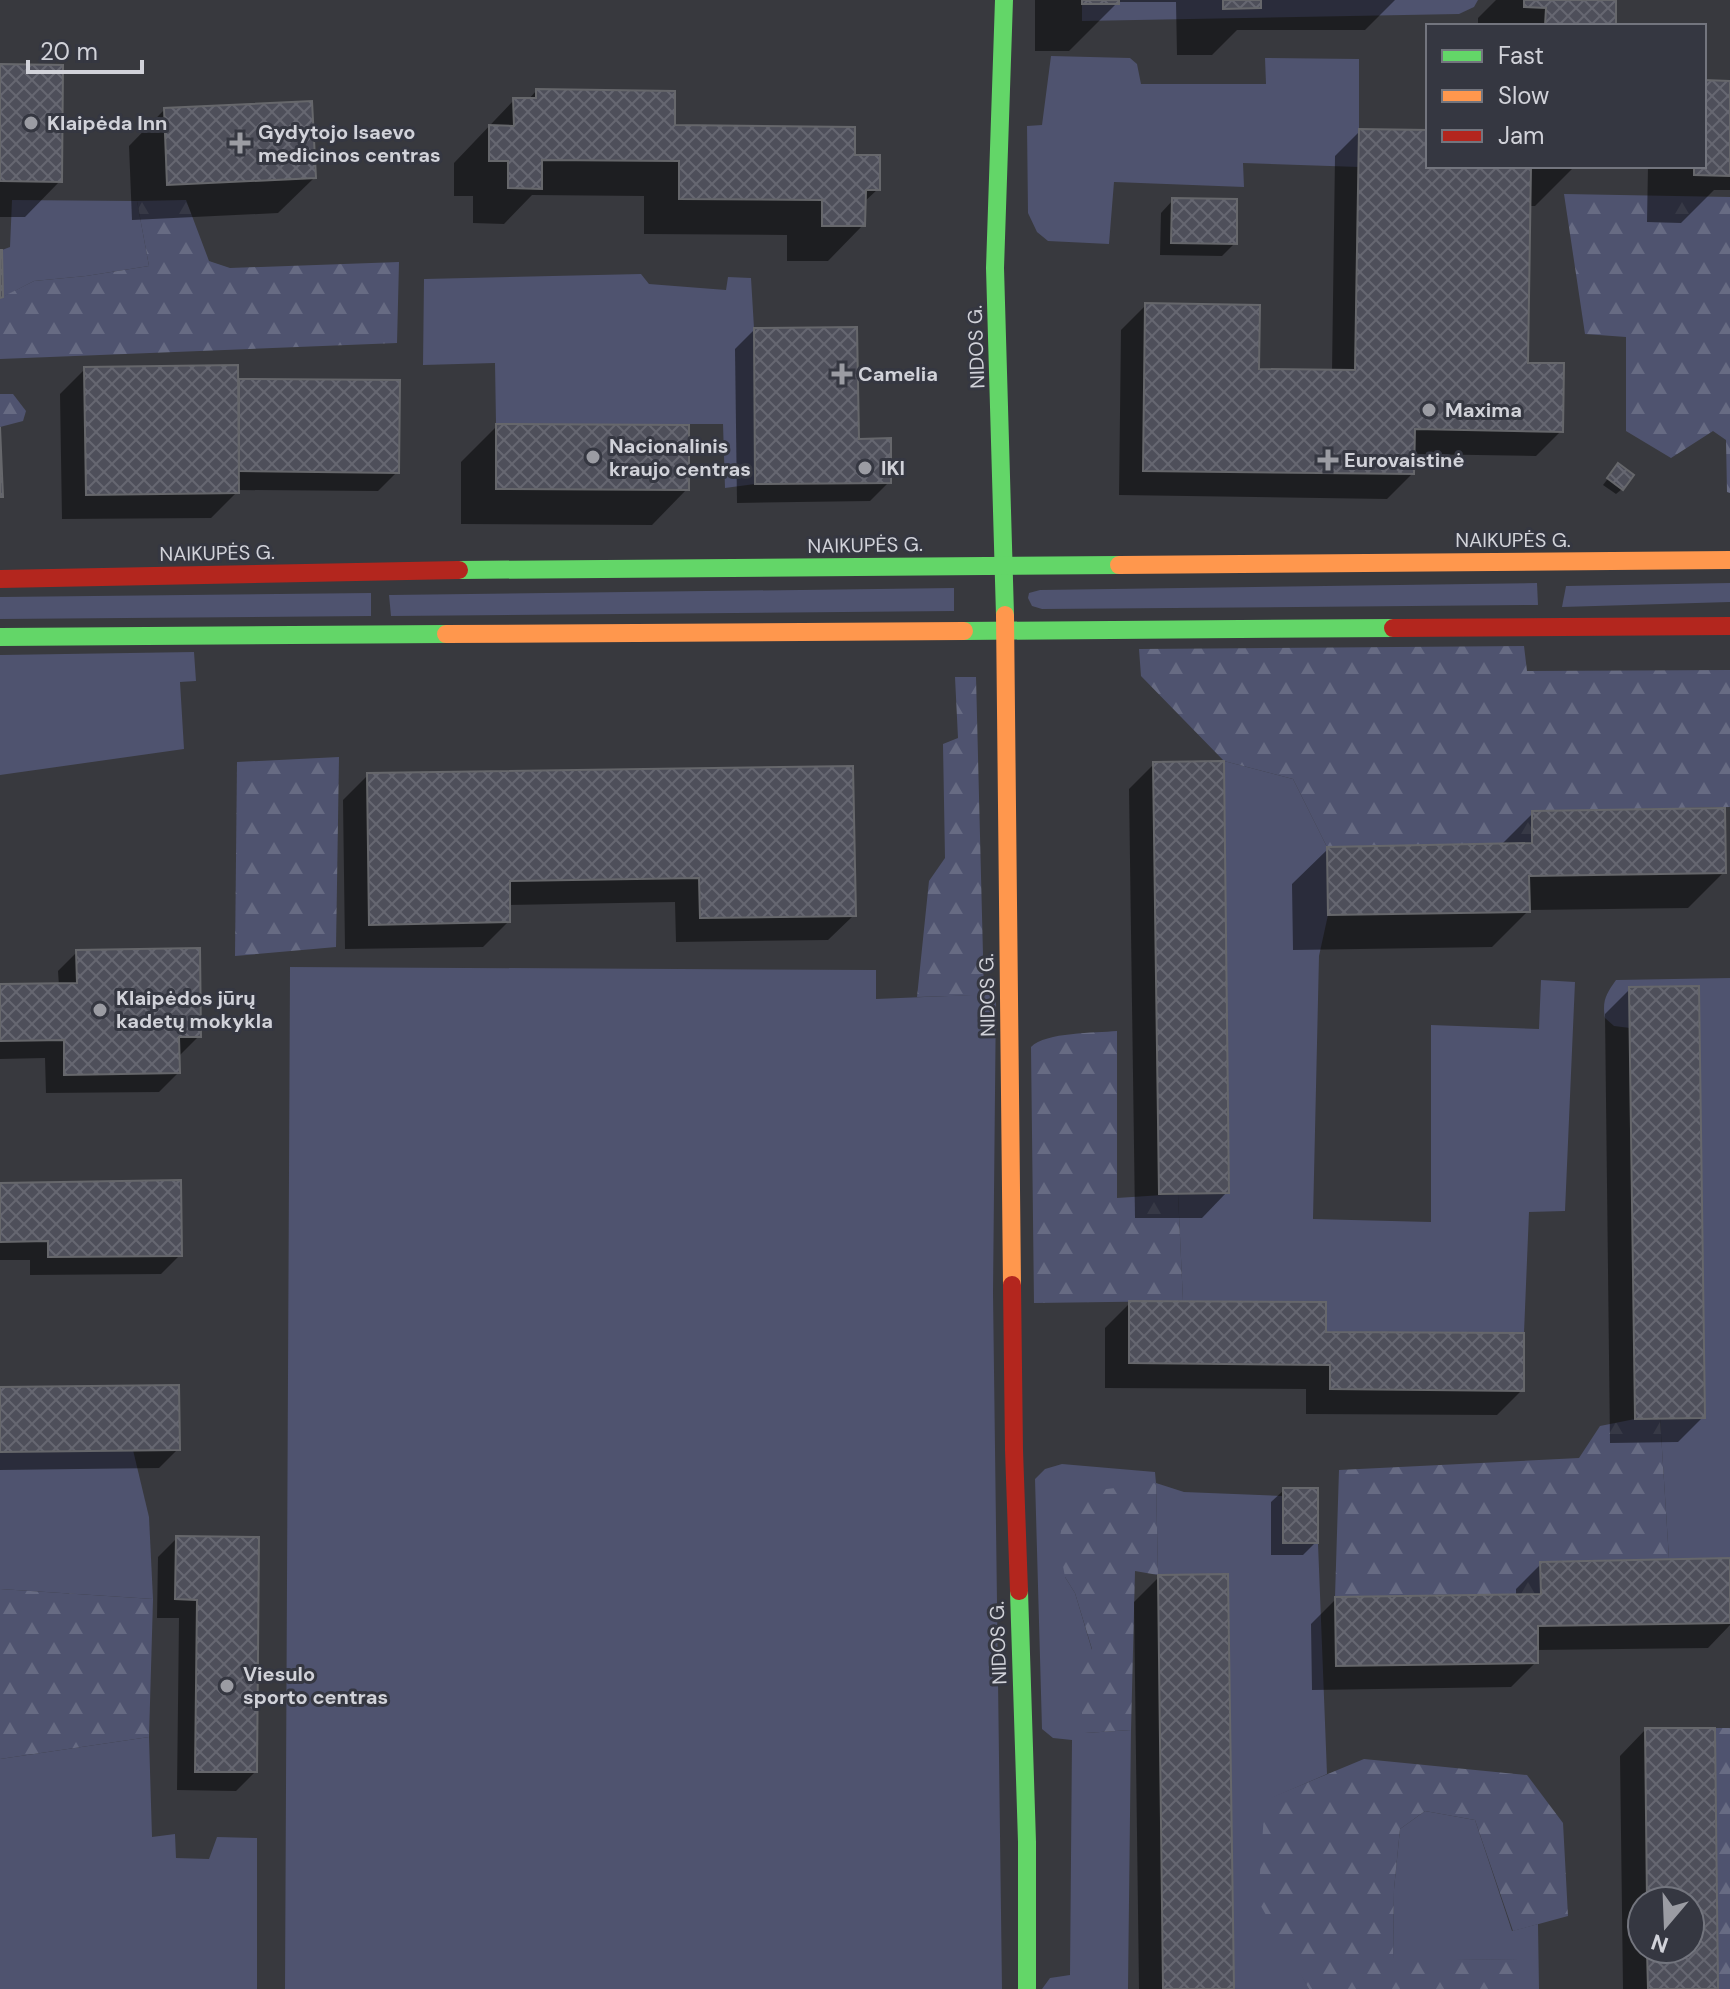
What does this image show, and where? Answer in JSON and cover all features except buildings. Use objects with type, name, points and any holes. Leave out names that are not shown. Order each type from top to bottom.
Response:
[{"type":"street","name":"NIDOS G.","points":[[1004,0],[995,268],[1005,566],[1014,1450],[1027,1842],[1027,1989]]},
{"type":"street","name":"NAIKUPĖS G.","points":[[0,579],[382,571],[1730,560]]},
{"type":"street","points":[[0,637],[1730,626]]},
{"type":"green space","points":[[1119,0],[1223,0],[1224,9],[1261,8],[1261,0],[1478,0],[1474,7],[1459,14],[1082,21],[1082,4]]},
{"type":"green space","points":[[1051,56],[1130,58],[1137,64],[1141,84],[1266,84],[1265,58],[1359,59],[1359,167],[1243,163],[1244,187],[1114,182],[1109,244],[1048,241],[1037,232],[1028,213],[1027,126],[1042,125]]},
{"type":"green space","points":[[1564,194],[1730,197],[1730,493],[1727,492],[1726,440],[1713,431],[1671,458],[1626,431],[1626,337],[1585,334]]},
{"type":"green space","points":[[12,200],[137,201],[149,266],[34,281],[3,297],[2,250],[10,247]]},
{"type":"green space","points":[[186,200],[209,261],[230,268],[399,262],[397,343],[0,359],[0,298],[34,281],[149,266],[137,201]]},
{"type":"green space","points":[[641,274],[649,284],[726,290],[728,277],[751,278],[755,484],[725,488],[723,424],[496,424],[495,363],[423,365],[424,279]]},
{"type":"green space","points":[[0,394],[13,394],[26,411],[23,421],[0,427]]},
{"type":"green space","points":[[1537,583],[1538,605],[1042,609],[1032,606],[1028,598],[1029,593],[1040,590]]},
{"type":"green space","points":[[1730,583],[1730,602],[1562,607],[1566,586]]},
{"type":"green space","points":[[954,588],[954,611],[391,616],[389,595]]},
{"type":"green space","points":[[371,593],[371,616],[0,619],[0,597]]},
{"type":"green space","points":[[1524,646],[1527,671],[1730,670],[1730,807],[1532,811],[1532,843],[1327,847],[1293,779],[1224,761],[1141,676],[1139,649]]},
{"type":"green space","points":[[194,652],[196,681],[180,682],[184,749],[0,775],[0,655]]},
{"type":"green space","points":[[955,677],[976,677],[984,995],[917,997],[929,881],[945,858],[943,744],[958,738]]},
{"type":"green space","points":[[339,757],[336,947],[235,956],[237,762]]},
{"type":"green space","points":[[1224,761],[1293,779],[1327,847],[1328,915],[1319,956],[1313,1219],[1431,1222],[1431,1025],[1539,1029],[1541,980],[1575,982],[1565,1211],[1529,1212],[1524,1333],[1326,1332],[1325,1302],[1183,1301],[1178,1194],[1229,1193]]},
{"type":"green space","points":[[290,967],[876,970],[876,999],[996,994],[993,1293],[1002,1989],[285,1989]]},
{"type":"green space","points":[[1730,978],[1730,1558],[1669,1559],[1660,1418],[1698,986],[1629,987],[1630,1028],[1614,1026],[1605,1018],[1605,1002],[1616,980]]},
{"type":"green space","points":[[1117,1031],[1117,1198],[1178,1194],[1183,1301],[1034,1303],[1031,1047],[1048,1038]]},
{"type":"green space","points":[[1660,1418],[1669,1559],[1541,1562],[1541,1594],[1335,1597],[1339,1470],[1579,1458],[1600,1426]]},
{"type":"green space","points":[[133,1450],[149,1517],[153,1599],[0,1589],[0,1452]]},
{"type":"green space","points":[[1062,1464],[1155,1472],[1156,1483],[1065,1577],[1075,1593],[1092,1650],[1085,1733],[1131,1730],[1128,1989],[1042,1989],[1050,1978],[1070,1975],[1072,1740],[1053,1738],[1042,1729],[1035,1479],[1045,1469]]},
{"type":"green space","points":[[1156,1483],[1184,1492],[1283,1496],[1283,1543],[1318,1543],[1327,1774],[1265,1801],[1299,1970],[1309,1989],[1234,1989],[1228,1575],[1158,1575]]},
{"type":"green space","points":[[1156,1483],[1158,1575],[1135,1571],[1131,1730],[1085,1733],[1075,1668],[1092,1649],[1075,1593],[1065,1577],[1059,1544],[1064,1511],[1074,1493]]},
{"type":"green space","points":[[0,1589],[153,1599],[149,1737],[0,1759]]},
{"type":"green space","points":[[1715,1728],[1730,1728],[1730,1989],[1718,1989]]},
{"type":"green space","points":[[149,1737],[152,1837],[175,1834],[176,1858],[209,1859],[217,1837],[257,1838],[257,1989],[0,1989],[0,1759]]},
{"type":"green space","points":[[1364,1759],[1527,1775],[1563,1823],[1568,1916],[1513,1931],[1475,1820],[1425,1811],[1400,1829],[1394,1889],[1393,1958],[1517,1960],[1517,1989],[1309,1989],[1258,1901],[1265,1800]]},
{"type":"green space","points":[[1425,1811],[1475,1820],[1512,1931],[1538,1924],[1539,1989],[1517,1989],[1517,1960],[1393,1959],[1394,1889],[1400,1829]]},
{"type":"traffic: fast","points":[[1004,0],[995,268],[1005,615]]},
{"type":"traffic: fast","points":[[459,570],[1119,565]]},
{"type":"traffic: fast","points":[[964,631],[1393,628]]},
{"type":"traffic: fast","points":[[0,637],[446,634]]},
{"type":"traffic: fast","points":[[1019,1591],[1027,1842],[1027,1989]]},
{"type":"traffic: slow","points":[[1119,565],[1730,560]]},
{"type":"traffic: slow","points":[[1005,615],[1012,1285]]},
{"type":"traffic: slow","points":[[446,634],[964,631]]},
{"type":"traffic: jam","points":[[0,579],[459,570]]},
{"type":"traffic: jam","points":[[1393,628],[1730,626]]},
{"type":"traffic: jam","points":[[1012,1285],[1019,1591]]},
{"type":"place","name":"Klaipėda Inn","points":[[31,123]]},
{"type":"place","name":"Gydytojo Isaevo medicinos centras","points":[[240,143]]},
{"type":"place","name":"Camelia","points":[[842,374]]},
{"type":"place","name":"Maxima","points":[[1429,410]]},
{"type":"place","name":"Nacionalinis kraujo centras","points":[[593,457]]},
{"type":"place","name":"Eurovaistinė","points":[[1328,460]]},
{"type":"place","name":"IKI","points":[[865,468]]},
{"type":"place","name":"Klaipėdos jūrų kadetų mokykla","points":[[100,1010]]},
{"type":"place","name":"Viesulo sporto centras","points":[[227,1686]]}]
